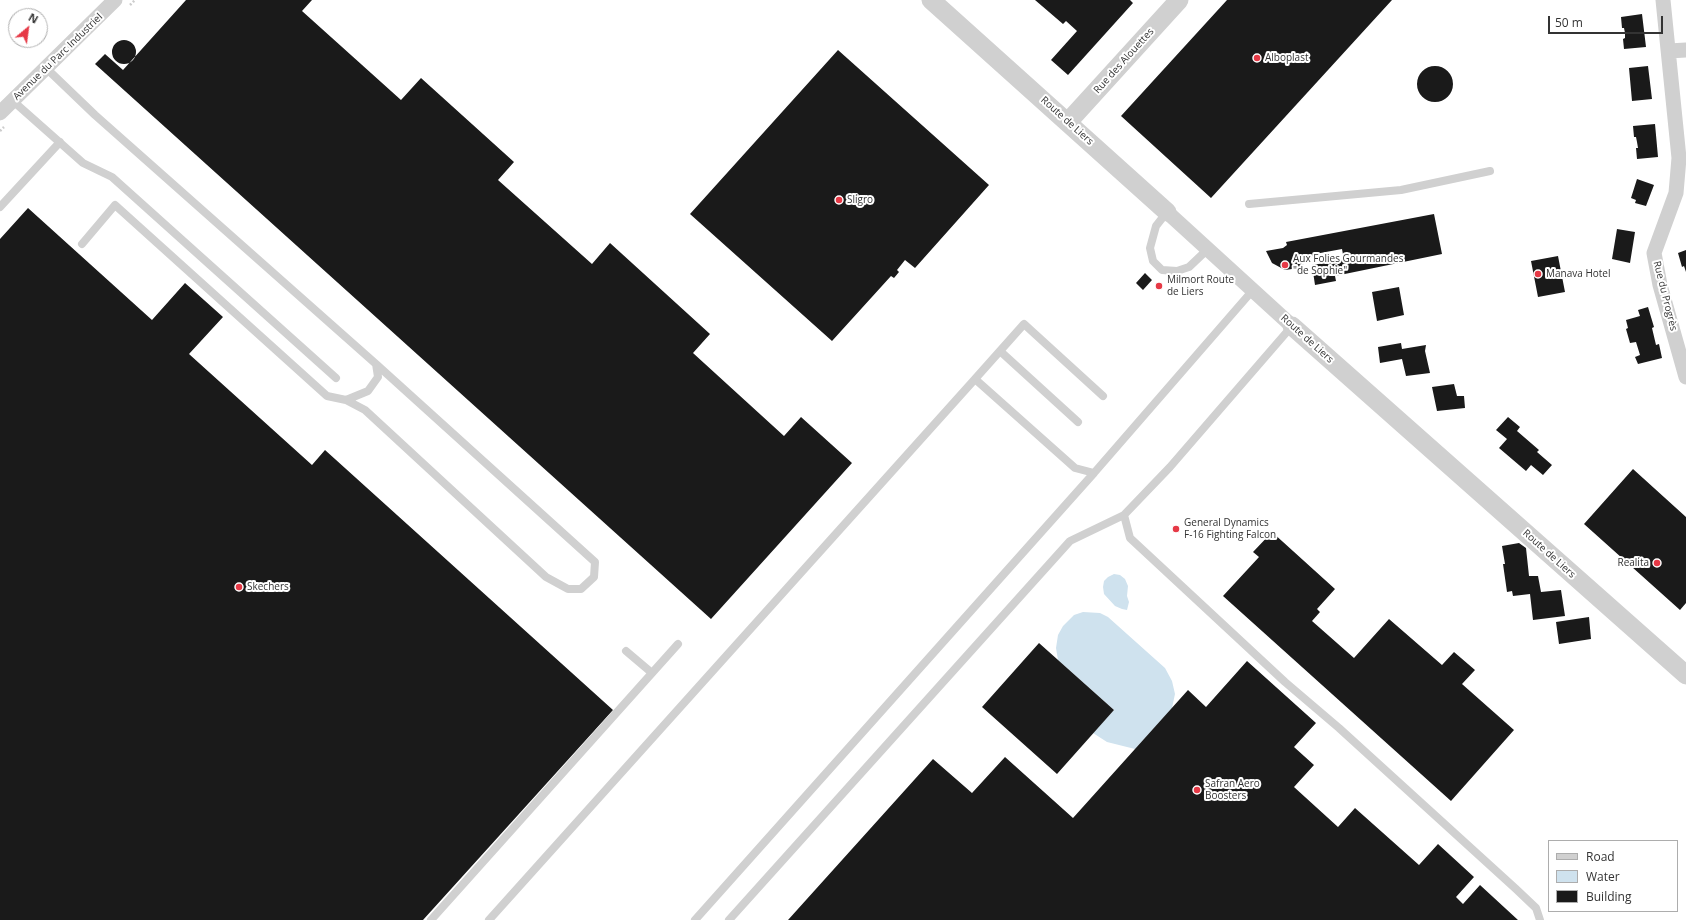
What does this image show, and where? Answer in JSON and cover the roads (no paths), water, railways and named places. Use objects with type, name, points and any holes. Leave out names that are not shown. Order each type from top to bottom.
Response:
[{"type":"street","name":"Avenue du Parc Industriel","points":[[0,113],[115,0]]},
{"type":"street","name":"Route de Liers","points":[[931,0],[1068,122],[1292,326],[1686,675]]},
{"type":"street","name":"Rue des Alouettes","points":[[1068,122],[1179,0]]},
{"type":"street","name":"Rue du Progrès","points":[[1663,0],[1679,158],[1676,194],[1654,253],[1660,285],[1686,377]]},
{"type":"street","points":[[1669,51],[1686,50]]},
{"type":"lane","points":[[46,68],[95,115],[376,364],[595,562],[594,577],[581,589],[568,589],[546,577],[365,410],[346,400],[327,396],[115,205],[82,244]]},
{"type":"lane","points":[[13,101],[83,163],[112,177],[336,378]]},
{"type":"lane","points":[[0,207],[60,142]]},
{"type":"lane","points":[[1249,204],[1401,190],[1490,171]]},
{"type":"lane","points":[[1167,212],[1156,226],[1150,248],[1153,261],[1162,270],[1177,271],[1188,267],[1208,249]]},
{"type":"lane","points":[[695,920],[1094,473],[1253,290]]},
{"type":"lane","points":[[489,920],[1024,324],[1103,396]]},
{"type":"lane","points":[[729,920],[1070,541],[1124,515],[1170,467],[1292,326]]},
{"type":"lane","points":[[1000,351],[1078,422]]},
{"type":"lane","points":[[346,400],[368,390],[378,377],[376,364]]},
{"type":"lane","points":[[975,379],[1075,468],[1094,473]]},
{"type":"lane","points":[[1124,515],[1130,538],[1285,682],[1339,728],[1516,889],[1536,908],[1540,920]]},
{"type":"lane","points":[[431,920],[678,644]]},
{"type":"lane","points":[[626,651],[652,673]]},
{"type":"water","points":[[1114,574],[1120,575],[1125,579],[1128,586],[1127,596],[1129,602],[1127,610],[1115,606],[1104,594],[1104,581]]},
{"type":"water","points":[[1083,612],[1100,613],[1108,617],[1165,668],[1172,681],[1175,694],[1172,708],[1135,749],[1107,742],[1093,733],[1114,710],[1058,660],[1056,648],[1058,635],[1063,626],[1074,615]]},
{"type":"place","name":"Alboplast","points":[[1257,58]]},
{"type":"place","name":"Sligro","points":[[839,200]]},
{"type":"place","name":"Aux Folies Gourmandes \"de Sophie\"","points":[[1285,265]]},
{"type":"place","name":"Manava Hotel","points":[[1538,274]]},
{"type":"place","name":"Milmort Route de Liers","points":[[1159,286]]},
{"type":"place","name":"General Dynamics F-16 Fighting Falcon","points":[[1176,529]]},
{"type":"place","name":"Realita","points":[[1657,563]]},
{"type":"place","name":"Skechers","points":[[239,587]]},
{"type":"place","name":"Safran Aero Boosters","points":[[1197,790]]}]
